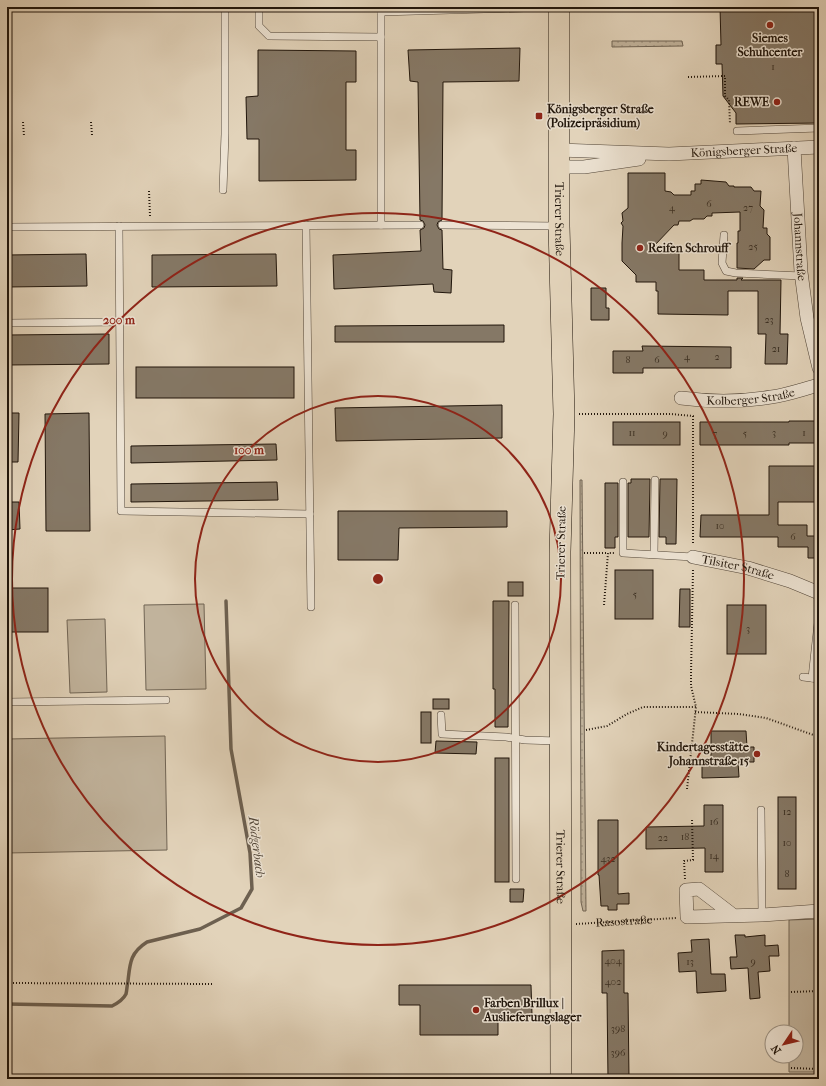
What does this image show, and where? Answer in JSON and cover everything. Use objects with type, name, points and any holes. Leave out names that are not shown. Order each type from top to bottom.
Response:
[{"type":"main road","name":"Trierer Straße","points":[[559,7],[559,158],[564,414],[560,552],[561,1079]]},
{"type":"street","name":"Königsberger Straße","points":[[559,158],[584,167],[669,154],[819,147]]},
{"type":"street","name":"Johannstraße","points":[[794,148],[802,276],[807,318],[819,368]]},
{"type":"street","name":"Kolberger Straße","points":[[681,398],[703,401],[772,397],[819,385]]},
{"type":"street","name":"Tilsiter Straße","points":[[693,557],[748,568],[790,581],[819,593]]},
{"type":"street","points":[[734,915],[699,889],[686,890],[687,917],[762,915],[819,911]]},
{"type":"lane","points":[[223,190],[225,134],[225,7]]},
{"type":"lane","points":[[259,7],[259,26],[269,36],[381,37]]},
{"type":"lane","points":[[381,225],[381,10],[559,7]]},
{"type":"lane","points":[[733,129],[819,128]]},
{"type":"lane","points":[[306,225],[311,607]]},
{"type":"lane","points":[[7,227],[420,225]]},
{"type":"lane","points":[[442,225],[560,226]]},
{"type":"lane","points":[[119,226],[121,511],[310,514]]},
{"type":"lane","points":[[724,235],[722,263],[726,271],[736,273],[802,276]]},
{"type":"lane","points":[[7,323],[120,322]]},
{"type":"lane","points":[[654,554],[655,480]]},
{"type":"lane","points":[[623,482],[623,553]]},
{"type":"lane","name":"Tilsiter Straße","points":[[623,553],[693,557]]},
{"type":"lane","points":[[515,605],[516,879]]},
{"type":"lane","points":[[803,677],[816,679],[819,614]]},
{"type":"lane","points":[[7,702],[166,700]]},
{"type":"lane","points":[[441,715],[442,734],[560,741]]},
{"type":"lane","points":[[761,810],[762,915]]},
{"type":"path","points":[[688,77],[725,76],[725,96],[729,100],[733,129]]},
{"type":"path","points":[[23,122],[24,136]]},
{"type":"path","points":[[91,122],[92,135]]},
{"type":"path","points":[[149,190],[150,226]]},
{"type":"path","points":[[564,414],[671,414],[693,416],[691,674],[696,707],[687,790]]},
{"type":"path","points":[[584,553],[623,553]]},
{"type":"path","points":[[604,605],[608,553]]},
{"type":"path","points":[[586,730],[608,726],[627,714],[643,707],[696,707]]},
{"type":"path","points":[[695,712],[739,714],[766,718],[819,738]]},
{"type":"path","points":[[686,890],[684,861],[693,860],[692,820]]},
{"type":"path","name":"Rasostraße","points":[[560,925],[687,917]]},
{"type":"path","points":[[7,983],[214,984]]},
{"type":"path","points":[[791,992],[819,991]]},
{"type":"path","points":[[792,1068],[819,1069]]},
{"type":"shaded area","points":[[612,41],[682,41],[683,46],[612,47]]},
{"type":"shaded area","points":[[580,480],[582,480],[586,911],[583,911],[581,902]]},
{"type":"shaded area","points":[[204,604],[206,689],[146,690],[144,605]]},
{"type":"shaded area","points":[[105,619],[107,692],[70,693],[67,620]]},
{"type":"shaded area","points":[[165,736],[167,850],[7,853],[7,739]]},
{"type":"shaded area","points":[[819,919],[819,1072],[789,1072],[789,1064],[804,1064],[804,1024],[789,1024],[789,920]]},
{"type":"building","points":[[720,7],[819,7],[819,123],[736,124],[736,113],[723,96],[722,64],[716,64],[716,45],[721,45]]},
{"type":"building","points":[[520,48],[519,81],[443,82],[442,220],[438,222],[437,225],[439,229],[442,230],[443,269],[452,270],[451,293],[434,292],[433,284],[334,289],[333,255],[421,251],[420,230],[424,228],[425,225],[423,221],[420,220],[418,82],[410,81],[408,50]]},
{"type":"building","points":[[258,50],[356,51],[356,82],[346,82],[346,150],[356,150],[356,180],[259,181],[259,139],[247,139],[246,97],[258,96]]},
{"type":"building","points":[[628,173],[665,173],[665,191],[671,192],[674,195],[691,195],[691,191],[695,191],[695,184],[701,184],[701,180],[726,182],[729,186],[751,187],[754,191],[761,191],[760,206],[764,210],[763,228],[767,228],[767,234],[770,237],[770,260],[764,260],[754,269],[737,268],[737,243],[738,231],[740,231],[740,212],[712,213],[712,216],[707,216],[704,219],[679,221],[678,225],[674,225],[654,246],[679,246],[679,270],[704,270],[704,280],[737,280],[737,278],[743,278],[741,280],[781,280],[780,334],[788,334],[787,364],[765,364],[766,334],[758,334],[758,291],[728,291],[728,315],[658,314],[658,291],[656,291],[656,282],[636,282],[636,275],[622,261],[623,226],[621,223],[623,221],[622,213],[628,208]]},
{"type":"building","points":[[86,254],[87,286],[7,287],[7,255]]},
{"type":"building","points":[[276,254],[277,286],[152,287],[152,255]]},
{"type":"building","points":[[591,288],[606,288],[606,308],[609,308],[609,320],[591,320]]},
{"type":"building","points":[[504,325],[504,342],[335,342],[335,326]]},
{"type":"building","points":[[109,334],[109,364],[7,365],[7,335]]},
{"type":"building","points":[[642,346],[731,347],[731,368],[643,368],[643,373],[613,373],[613,351],[643,351]]},
{"type":"building","points":[[136,367],[294,367],[294,398],[136,398]]},
{"type":"building","points":[[502,405],[502,438],[336,441],[335,408]]},
{"type":"building","points":[[7,413],[19,413],[18,462],[7,462]]},
{"type":"building","points":[[89,413],[90,531],[46,531],[45,414]]},
{"type":"building","points":[[818,421],[818,443],[789,443],[789,445],[700,445],[700,422]]},
{"type":"building","points":[[613,422],[680,422],[680,445],[613,445]]},
{"type":"building","points":[[276,444],[277,460],[131,463],[131,446]]},
{"type":"building","points":[[769,466],[819,466],[819,502],[778,502],[778,525],[807,525],[807,536],[819,536],[819,558],[808,558],[808,547],[778,547],[778,537],[700,537],[701,515],[769,515]]},
{"type":"building","points":[[631,479],[650,479],[649,537],[628,537],[628,483],[631,483]]},
{"type":"building","points":[[660,479],[677,479],[676,544],[666,544],[666,537],[659,537]]},
{"type":"building","points":[[277,482],[278,500],[131,502],[131,484]]},
{"type":"building","points":[[605,483],[618,483],[618,537],[615,537],[615,548],[605,548]]},
{"type":"building","points":[[7,502],[19,502],[20,529],[7,530]]},
{"type":"building","points":[[338,511],[507,511],[507,527],[399,528],[398,560],[338,560]]},
{"type":"building","points":[[615,570],[653,570],[653,619],[615,619]]},
{"type":"building","points":[[508,582],[523,582],[523,596],[508,596]]},
{"type":"building","points":[[7,588],[48,588],[48,632],[7,632]]},
{"type":"building","points":[[680,589],[690,589],[690,627],[679,627]]},
{"type":"building","points":[[493,601],[509,601],[508,727],[495,727],[495,689],[493,689]]},
{"type":"building","points":[[727,605],[766,605],[766,654],[727,654]]},
{"type":"building","points":[[433,699],[449,699],[449,709],[433,709]]},
{"type":"building","points":[[421,712],[431,712],[431,743],[421,743]]},
{"type":"building","points":[[711,731],[746,731],[747,747],[754,747],[754,762],[738,762],[739,777],[702,778],[702,761],[711,761]]},
{"type":"building","points":[[436,741],[477,742],[476,754],[435,753]]},
{"type":"building","points":[[495,758],[509,758],[509,882],[495,882]]},
{"type":"building","points":[[778,797],[796,797],[796,889],[778,889]]},
{"type":"building","points":[[704,805],[723,805],[723,872],[705,872],[705,848],[646,849],[646,827],[704,826]]},
{"type":"building","points":[[598,820],[618,820],[618,894],[629,893],[629,904],[617,904],[617,910],[608,910],[608,906],[601,906],[598,875]]},
{"type":"building","points":[[510,889],[524,889],[523,902],[510,902]]},
{"type":"building","points":[[735,935],[745,935],[745,937],[765,935],[765,946],[778,945],[779,956],[769,956],[770,971],[758,972],[760,998],[750,999],[748,968],[731,969],[730,957],[737,957]]},
{"type":"building","points":[[709,939],[711,974],[725,974],[726,991],[697,993],[696,971],[679,972],[678,953],[692,952],[691,940]]},
{"type":"building","points":[[624,950],[624,993],[628,993],[629,1079],[608,1079],[607,993],[602,993],[602,951]]},
{"type":"building","name":"Farben Brillux | Auslieferungslager","points":[[399,985],[531,985],[532,1015],[498,1014],[498,1035],[420,1035],[420,1005],[399,1005]]},
{"type":"waterway","name":"Rödgerbach","points":[[7,1004],[112,1006],[120,1001],[126,994],[129,969],[132,959],[134,954],[141,946],[147,942],[200,929],[241,908],[252,889],[250,853],[231,749],[226,601]]},
{"type":"place","name":"Siemes Schuhcenter","points":[[770,25]]},
{"type":"place","name":"REWE","points":[[777,102]]},
{"type":"place","name":"Königsberger Straße (Polizeipräsidium)","points":[[539,116]]},
{"type":"place","name":"Reifen Schrouff","points":[[640,248]]},
{"type":"place","name":"Kindertagesstätte Johannstraße 15","points":[[757,754]]},
{"type":"place","name":"Farben Brillux | Auslieferungslager","points":[[476,1010]]}]
